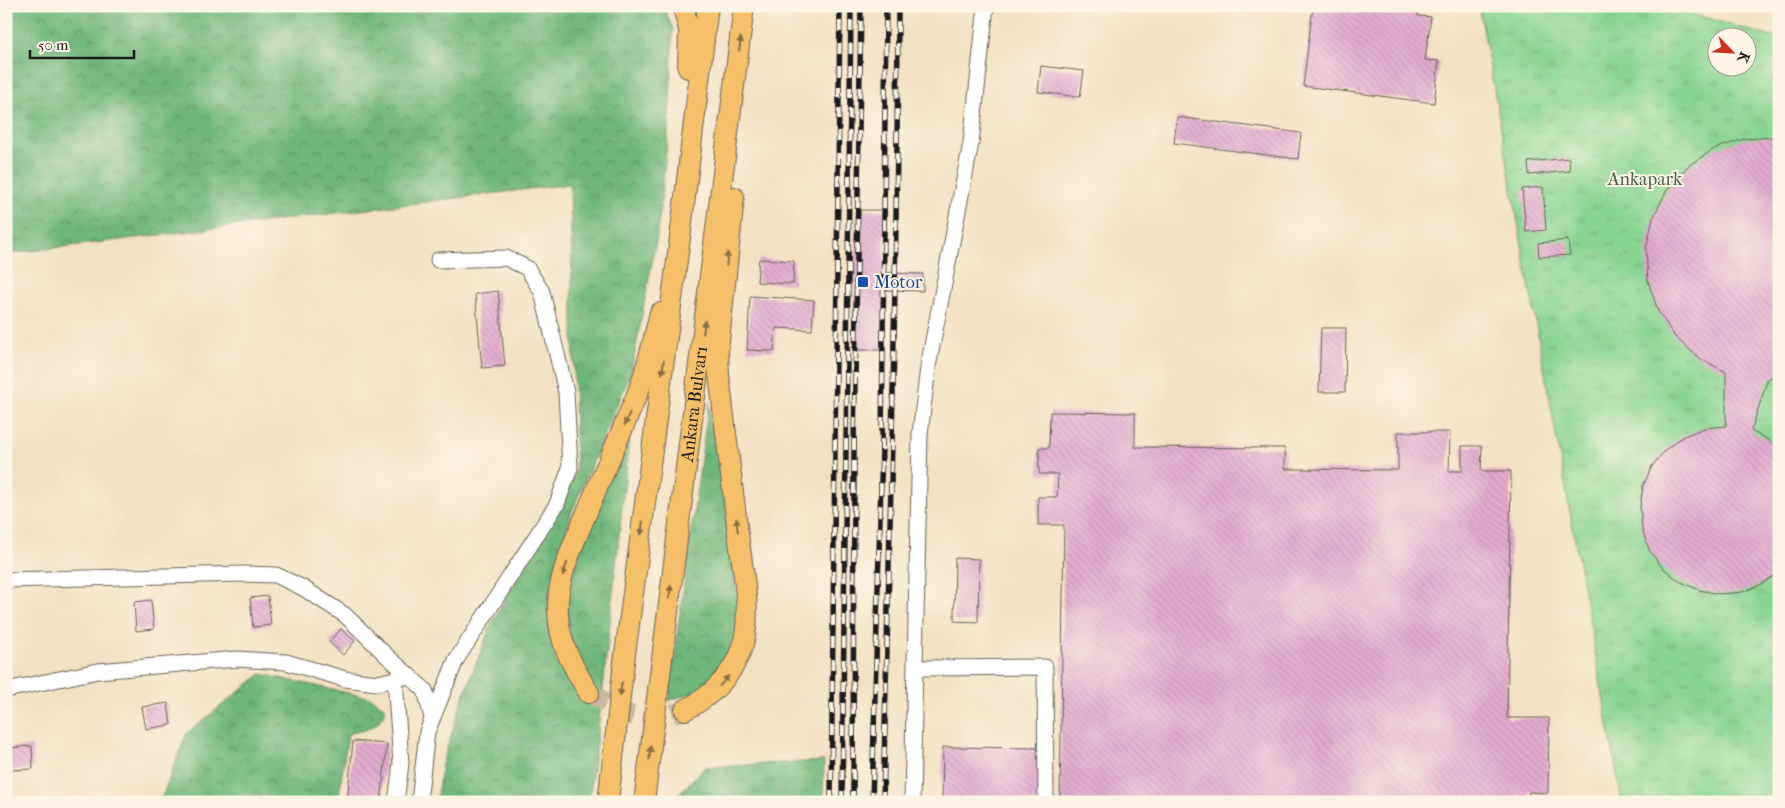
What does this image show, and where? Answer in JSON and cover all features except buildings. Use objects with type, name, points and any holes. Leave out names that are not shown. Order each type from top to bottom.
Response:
[{"type":"main road","points":[[589,693],[574,670],[559,632],[560,582],[576,538],[637,394],[680,238],[673,191],[690,30],[682,6]]},
{"type":"main road","name":"Ankara Bulvarı","points":[[608,802],[624,662],[680,238],[708,6]]},
{"type":"main road","name":"Ankara Bulvarı","points":[[644,802],[744,6]]},
{"type":"main road","points":[[685,710],[711,694],[731,672],[743,645],[746,628],[744,579],[718,359],[739,152],[737,70]]},
{"type":"street","points":[[912,802],[922,425],[928,367],[971,144],[986,6]]},
{"type":"street","points":[[420,802],[428,732],[456,660],[557,504],[570,468],[566,392],[542,292],[527,268],[506,258],[438,260]]},
{"type":"street","points":[[6,580],[244,574],[276,575],[303,588],[345,615],[402,678],[425,690],[432,718]]},
{"type":"street","points":[[6,690],[98,671],[237,659],[286,662],[345,678],[377,683],[402,678]]},
{"type":"street","points":[[916,668],[1046,667],[1046,802]]},
{"type":"street","points":[[396,802],[401,763],[402,678]]},
{"type":"green space","points":[[6,6],[663,6],[673,29],[669,126],[657,236],[631,373],[572,511],[551,585],[551,624],[556,662],[583,703],[593,685],[571,640],[566,607],[572,574],[593,515],[630,432],[589,802],[436,802],[442,764],[463,697],[491,625],[576,471],[570,184],[6,254]]},
{"type":"green space","name":"Ankapark","points":[[1479,6],[1661,6],[1741,28],[1708,28],[1708,78],[1758,78],[1758,33],[1779,39],[1779,802],[1622,802]]},
{"type":"green space","points":[[709,401],[729,525],[739,614],[730,655],[707,688],[668,701]]},
{"type":"green space","points":[[261,674],[372,698],[386,709],[380,721],[372,727],[348,734],[338,802],[160,802],[187,733]]},
{"type":"green space","points":[[824,761],[823,802],[671,802],[705,767]]},
{"type":"tunnel","points":[[589,693],[630,715],[655,719],[685,710]]},
{"type":"railway","points":[[831,802],[840,6]]},
{"type":"railway","points":[[842,802],[851,6]]},
{"type":"railway","points":[[853,802],[854,446],[861,6]]},
{"type":"railway","points":[[872,802],[882,447],[886,6]]},
{"type":"railway","points":[[883,802],[895,305],[898,6]]},
{"type":"place","name":"Motor","points":[[863,282]]}]
